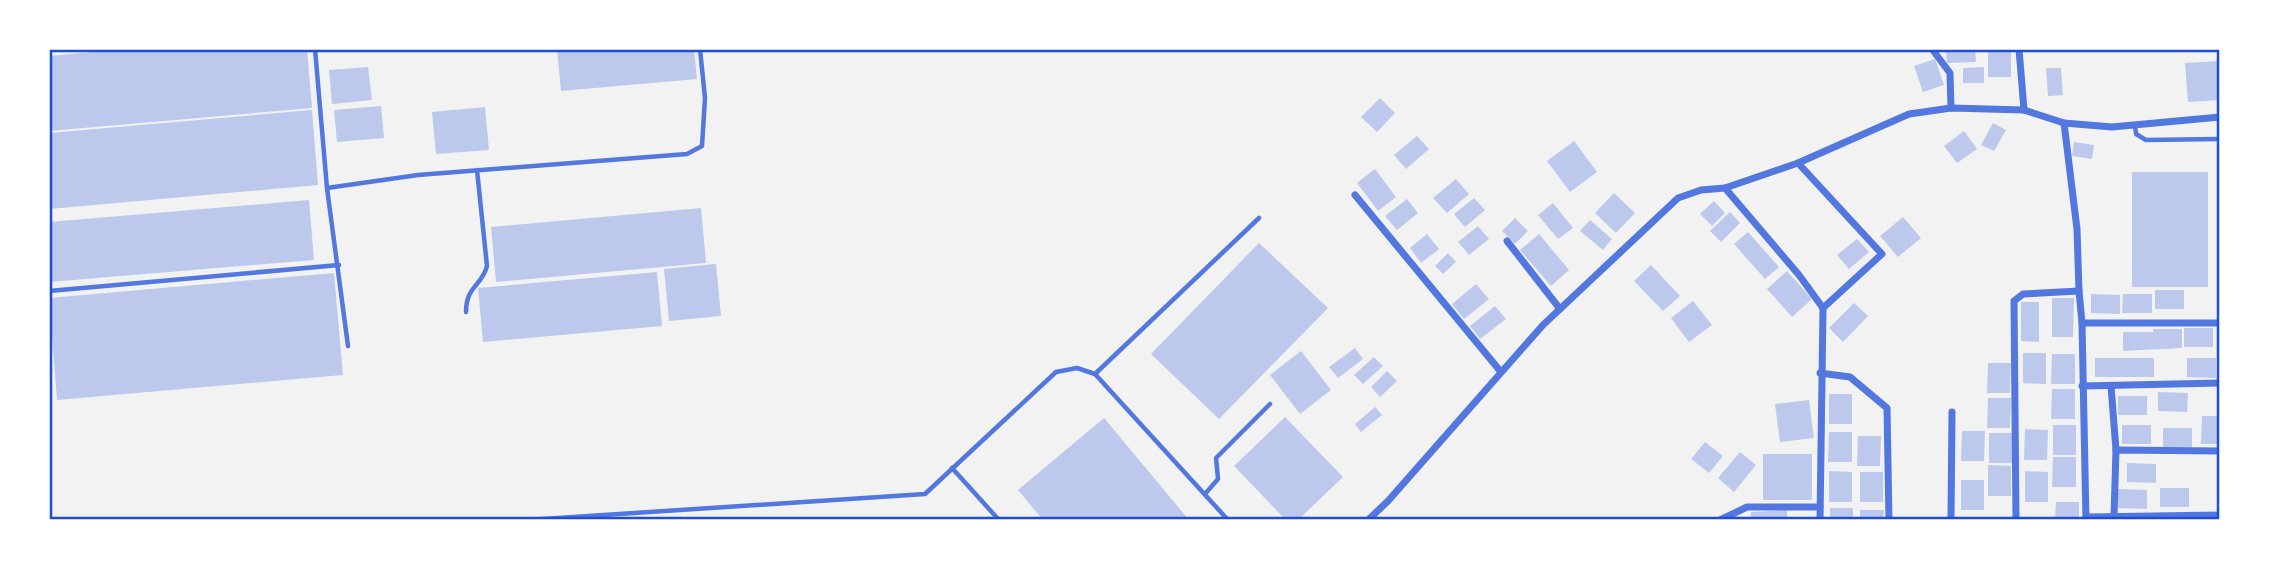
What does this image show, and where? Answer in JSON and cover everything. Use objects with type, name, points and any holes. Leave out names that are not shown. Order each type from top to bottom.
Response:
[{"type":"street","points":[[1932,49],[1950,73],[1951,108]]},
{"type":"street","points":[[2019,49],[2024,110]]},
{"type":"street","points":[[1368,520],[1560,309],[1678,198],[1701,190],[1725,188],[1798,163],[1909,114],[1951,108],[2024,110],[2064,123],[2112,127],[2220,117]]},
{"type":"street","points":[[2064,123],[2077,229],[2086,518],[2220,515]]},
{"type":"street","points":[[1798,163],[1882,254],[1823,308]]},
{"type":"street","points":[[1725,188],[1799,275],[1823,308],[1820,520]]},
{"type":"street","points":[[1355,195],[1501,372]]},
{"type":"street","points":[[1507,241],[1560,309]]},
{"type":"street","points":[[2016,520],[2014,301],[2024,294],[2079,291]]},
{"type":"street","points":[[2082,323],[2220,323]]},
{"type":"street","points":[[1820,373],[1850,377],[1887,408],[1889,520]]},
{"type":"street","points":[[2082,386],[2220,383]]},
{"type":"street","points":[[2111,386],[2116,450],[2114,516]]},
{"type":"street","points":[[1951,520],[1952,412]]},
{"type":"street","points":[[2116,450],[2220,451]]},
{"type":"street","points":[[1720,520],[1747,507],[1820,507]]},
{"type":"lane","points":[[315,49],[327,188],[348,346]]},
{"type":"lane","points":[[327,188],[477,170],[687,154],[702,146],[705,98],[700,49]]},
{"type":"lane","points":[[2135,124],[2137,134],[2146,140],[2220,139]]},
{"type":"lane","points":[[466,312],[468,291],[485,273],[487,266],[477,170]]},
{"type":"lane","points":[[1094,374],[1259,218]]},
{"type":"lane","points":[[49,291],[338,265]]},
{"type":"lane","points":[[527,520],[925,494],[1056,372],[1077,368],[1094,374],[1228,520]]},
{"type":"lane","points":[[1205,495],[1218,479],[1216,458],[1270,404]]},
{"type":"lane","points":[[952,468],[999,520]]},
{"type":"building","points":[[124,49],[307,49],[312,108],[49,131],[49,56]]},
{"type":"building","points":[[557,49],[694,49],[697,79],[561,91]]},
{"type":"building","points":[[1946,49],[1975,49],[1976,62],[1947,63]]},
{"type":"building","points":[[1988,49],[2011,49],[2011,77],[1988,77]]},
{"type":"building","points":[[1935,59],[1944,85],[1923,92],[1914,66]]},
{"type":"building","points":[[2220,61],[2220,100],[2188,102],[2185,63]]},
{"type":"building","points":[[368,67],[372,100],[332,104],[329,70]]},
{"type":"building","points":[[1984,67],[1984,83],[1963,83],[1963,68]]},
{"type":"building","points":[[2046,68],[2061,68],[2063,95],[2048,96]]},
{"type":"building","points":[[1380,98],[1395,113],[1377,132],[1361,117]]},
{"type":"building","points":[[381,106],[384,138],[337,142],[334,110]]},
{"type":"building","points":[[485,107],[489,150],[436,154],[432,112]]},
{"type":"building","points":[[312,110],[318,185],[49,209],[49,133]]},
{"type":"building","points":[[1993,123],[2006,130],[1994,151],[1981,145]]},
{"type":"building","points":[[1964,131],[1977,149],[1957,163],[1944,146]]},
{"type":"building","points":[[1417,136],[1429,149],[1406,169],[1394,155]]},
{"type":"building","points":[[1574,141],[1597,172],[1570,192],[1547,161]]},
{"type":"building","points":[[2074,142],[2094,145],[2092,159],[2072,156]]},
{"type":"building","points":[[1375,169],[1396,197],[1378,211],[1357,183]]},
{"type":"building","points":[[2132,172],[2208,172],[2208,287],[2132,287]]},
{"type":"building","points":[[1456,179],[1469,194],[1447,213],[1433,198]]},
{"type":"building","points":[[1614,193],[1635,213],[1616,233],[1595,213]]},
{"type":"building","points":[[1474,198],[1485,210],[1465,227],[1454,214]]},
{"type":"building","points":[[1407,199],[1418,213],[1397,230],[1385,216]]},
{"type":"building","points":[[309,200],[314,260],[49,282],[49,222]]},
{"type":"building","points":[[1714,201],[1725,213],[1712,226],[1700,214]]},
{"type":"building","points":[[1553,203],[1573,228],[1558,239],[1538,215]]},
{"type":"building","points":[[701,208],[706,263],[496,282],[491,227]]},
{"type":"building","points":[[1730,212],[1740,223],[1721,242],[1710,231]]},
{"type":"building","points":[[1903,217],[1921,238],[1898,257],[1880,236]]},
{"type":"building","points":[[1515,218],[1528,231],[1515,244],[1502,231]]},
{"type":"building","points":[[1590,220],[1612,239],[1603,250],[1580,231]]},
{"type":"building","points":[[1478,226],[1489,239],[1469,255],[1458,242]]},
{"type":"building","points":[[1748,232],[1779,267],[1765,279],[1734,244]]},
{"type":"building","points":[[1427,234],[1439,249],[1421,263],[1410,248]]},
{"type":"building","points":[[1539,234],[1569,270],[1551,286],[1520,250]]},
{"type":"building","points":[[1857,239],[1869,252],[1849,269],[1837,255]]},
{"type":"building","points":[[1259,243],[1328,308],[1219,419],[1151,354]]},
{"type":"building","points":[[1448,253],[1456,262],[1443,274],[1435,266]]},
{"type":"building","points":[[716,264],[721,316],[669,321],[664,269]]},
{"type":"building","points":[[1651,265],[1680,296],[1663,311],[1634,281]]},
{"type":"building","points":[[1787,271],[1812,299],[1792,317],[1767,289]]},
{"type":"building","points":[[657,272],[662,326],[483,342],[478,288]]},
{"type":"building","points":[[334,273],[343,375],[57,400],[49,298]]},
{"type":"building","points":[[1476,284],[1489,299],[1464,319],[1452,304]]},
{"type":"building","points":[[2155,290],[2184,290],[2184,309],[2155,309]]},
{"type":"building","points":[[2091,294],[2120,295],[2120,314],[2091,313]]},
{"type":"building","points":[[2123,294],[2152,294],[2152,313],[2122,313]]},
{"type":"building","points":[[2052,298],[2074,298],[2073,337],[2052,337]]},
{"type":"building","points":[[1693,301],[1712,325],[1689,342],[1671,318]]},
{"type":"building","points":[[2021,302],[2039,302],[2039,342],[2021,341]]},
{"type":"building","points":[[1854,303],[1868,316],[1843,342],[1829,328]]},
{"type":"building","points":[[1495,306],[1506,319],[1480,339],[1470,326]]},
{"type":"building","points":[[2184,328],[2213,328],[2213,347],[2184,347]]},
{"type":"building","points":[[2153,329],[2182,329],[2182,348],[2123,351],[2123,332],[2153,332]]},
{"type":"building","points":[[1355,348],[1363,359],[1338,378],[1329,367]]},
{"type":"building","points":[[1301,351],[1331,390],[1300,414],[1270,375]]},
{"type":"building","points":[[2023,353],[2046,353],[2046,384],[2023,383]]},
{"type":"building","points":[[2052,354],[2075,354],[2075,384],[2051,384]]},
{"type":"building","points":[[1374,357],[1383,366],[1363,384],[1354,375]]},
{"type":"building","points":[[2095,358],[2154,358],[2154,377],[2095,377]]},
{"type":"building","points":[[2187,358],[2216,358],[2216,378],[2187,377]]},
{"type":"building","points":[[1988,363],[2011,363],[2010,393],[1987,393]]},
{"type":"building","points":[[1387,371],[1397,381],[1380,397],[1371,387]]},
{"type":"building","points":[[2052,389],[2075,389],[2075,419],[2051,419]]},
{"type":"building","points":[[2158,392],[2188,393],[2187,412],[2158,411]]},
{"type":"building","points":[[1829,394],[1852,394],[1852,424],[1829,424]]},
{"type":"building","points":[[2118,396],[2147,396],[2147,415],[2118,415]]},
{"type":"building","points":[[1988,398],[2011,398],[2010,428],[1987,428]]},
{"type":"building","points":[[1809,400],[1814,438],[1780,442],[1775,404]]},
{"type":"building","points":[[1375,407],[1382,415],[1361,432],[1355,424]]},
{"type":"building","points":[[2202,416],[2219,416],[2219,444],[2201,444]]},
{"type":"building","points":[[1285,417],[1343,477],[1298,520],[1286,520],[1234,466]]},
{"type":"building","points":[[1104,418],[1189,520],[1043,520],[1018,490]]},
{"type":"building","points":[[2053,425],[2076,425],[2076,455],[2053,455]]},
{"type":"building","points":[[2122,425],[2151,425],[2151,444],[2122,444]]},
{"type":"building","points":[[2163,428],[2192,428],[2192,447],[2163,447]]},
{"type":"building","points":[[2025,429],[2048,430],[2047,460],[2024,460]]},
{"type":"building","points":[[1962,431],[1985,431],[1984,461],[1961,461]]},
{"type":"building","points":[[1829,432],[1852,432],[1852,462],[1828,462]]},
{"type":"building","points":[[1989,433],[2013,433],[2012,463],[1989,463]]},
{"type":"building","points":[[1858,436],[1881,436],[1880,466],[1857,466]]},
{"type":"building","points":[[1705,442],[1723,456],[1709,473],[1691,459]]},
{"type":"building","points":[[1740,452],[1756,465],[1734,492],[1718,478]]},
{"type":"building","points":[[1763,454],[1812,454],[1812,500],[1763,500]]},
{"type":"building","points":[[2053,457],[2076,457],[2076,487],[2052,487]]},
{"type":"building","points":[[2127,463],[2156,464],[2156,483],[2127,482]]},
{"type":"building","points":[[1988,465],[2011,466],[2011,496],[1988,496]]},
{"type":"building","points":[[1829,471],[1852,472],[1852,502],[1829,502]]},
{"type":"building","points":[[2025,471],[2048,472],[2048,502],[2025,502]]},
{"type":"building","points":[[1860,472],[1883,472],[1883,502],[1860,502]]},
{"type":"building","points":[[1961,480],[1984,480],[1984,510],[1961,510]]},
{"type":"building","points":[[2160,488],[2189,488],[2189,507],[2160,507]]},
{"type":"building","points":[[2118,489],[2147,490],[2147,509],[2118,508]]},
{"type":"building","points":[[2056,502],[2079,502],[2079,520],[2055,520]]},
{"type":"building","points":[[1830,508],[1853,508],[1853,520],[1830,520]]},
{"type":"building","points":[[1787,510],[1787,520],[1751,520],[1751,512]]},
{"type":"building","points":[[1860,510],[1884,510],[1883,520],[1860,520]]}]
